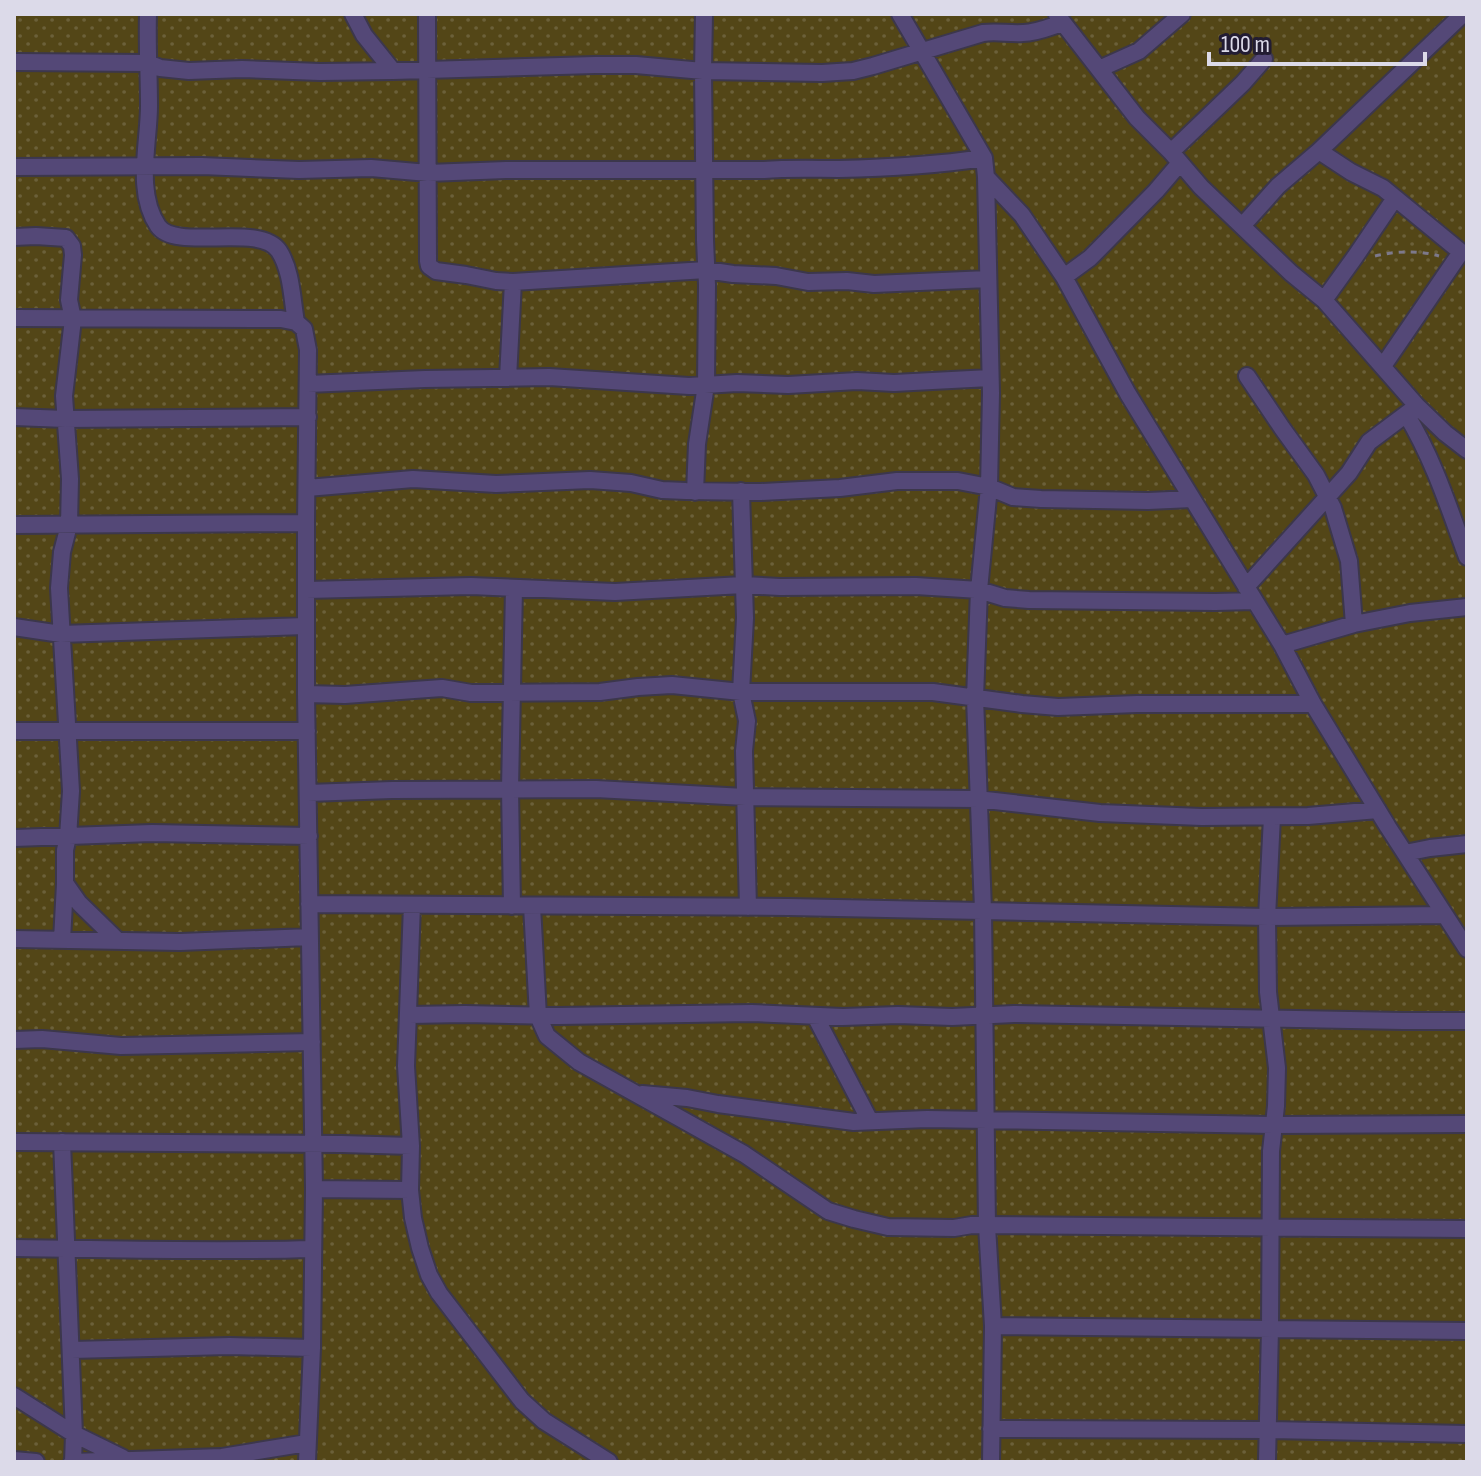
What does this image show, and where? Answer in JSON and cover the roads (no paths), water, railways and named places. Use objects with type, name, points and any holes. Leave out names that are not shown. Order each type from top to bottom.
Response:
[{"type":"street","points":[[148,14],[147,192],[159,227],[173,236],[252,239],[274,246],[281,255],[287,274],[296,322]]},
{"type":"street","points":[[353,14],[364,35],[393,71]]},
{"type":"street","points":[[427,14],[429,266],[436,271],[513,282],[706,270],[808,282],[874,284],[988,279]]},
{"type":"street","points":[[695,492],[697,444],[706,385],[704,14]]},
{"type":"street","points":[[900,14],[984,158],[986,177],[989,487],[979,590],[975,698],[983,910],[987,1226],[993,1326],[991,1462]]},
{"type":"street","points":[[1099,69],[1139,51],[1182,14]]},
{"type":"street","points":[[1243,225],[1278,186],[1463,14]]},
{"type":"street","points":[[14,62],[148,63],[160,68],[189,71],[242,69],[320,72],[636,65],[703,71],[822,73],[853,71],[983,33],[1032,33],[1059,18],[1137,118],[1201,187],[1291,273],[1324,300],[1383,366],[1411,410],[1467,557]]},
{"type":"street","points":[[1064,277],[1090,258],[1156,191],[1176,158],[1264,59]]},
{"type":"street","points":[[1319,151],[1383,188],[1461,256],[1383,366]]},
{"type":"street","points":[[14,167],[371,168],[428,173],[506,170],[705,171],[891,167],[984,158]]},
{"type":"street","points":[[986,177],[1022,215],[1064,277],[1128,394],[1282,645],[1313,704],[1467,949]]},
{"type":"street","points":[[1324,300],[1395,198]]},
{"type":"street","points":[[14,237],[58,237],[70,241],[73,255],[69,300],[73,319],[65,379],[69,525],[62,552],[59,588],[71,791],[65,850],[62,940]]},
{"type":"street","points":[[508,378],[513,282]]},
{"type":"street","points":[[14,318],[281,319],[296,322],[304,329],[307,338],[305,626],[314,1189],[307,1462]]},
{"type":"street","points":[[1247,376],[1316,475],[1333,508],[1349,561],[1354,624]]},
{"type":"street","points":[[308,384],[549,377],[689,386],[857,381],[894,383],[990,378]]},
{"type":"street","points":[[1411,410],[1467,450]]},
{"type":"street","points":[[306,590],[471,586],[615,592],[743,585],[916,586],[979,590],[1005,598],[1029,600],[1215,602],[1250,594],[1327,496],[1349,473],[1369,442],[1411,410]]},
{"type":"street","points":[[14,417],[308,417]]},
{"type":"street","points":[[307,488],[413,479],[485,484],[590,480],[695,492],[840,488],[924,480],[958,481],[989,487],[1013,497],[1041,499],[1192,499]]},
{"type":"street","points":[[741,491],[745,618],[741,692],[747,721],[744,751],[748,907]]},
{"type":"street","points":[[14,525],[306,523]]},
{"type":"street","points":[[512,906],[510,789],[514,588]]},
{"type":"street","points":[[1282,645],[1354,624],[1410,613],[1467,607]]},
{"type":"street","points":[[14,627],[61,634],[305,626]]},
{"type":"street","points":[[306,694],[357,695],[442,688],[471,693],[600,692],[672,685],[741,692],[933,692],[1058,707],[1313,704]]},
{"type":"street","points":[[14,731],[307,731]]},
{"type":"street","points":[[308,793],[596,789],[745,797],[977,799],[1100,813],[1202,817],[1308,816],[1378,810]]},
{"type":"street","points":[[1267,1462],[1271,1151],[1277,1068],[1268,992],[1267,917],[1272,817]]},
{"type":"street","points":[[14,838],[152,833],[309,836]]},
{"type":"street","points":[[1405,853],[1467,844]]},
{"type":"street","points":[[65,883],[79,903],[118,941]]},
{"type":"street","points":[[309,904],[983,910],[1267,917],[1444,915]]},
{"type":"street","points":[[412,905],[406,1066],[411,1146],[410,1190],[413,1218],[429,1275],[439,1293],[522,1401],[544,1421],[609,1462]]},
{"type":"street","points":[[532,906],[538,1016],[547,1036],[579,1062],[744,1154],[828,1211],[888,1227],[1467,1229]]},
{"type":"street","points":[[14,939],[180,942],[309,937]]},
{"type":"street","points":[[409,1015],[1014,1014],[1467,1021]]},
{"type":"street","points":[[815,1016],[870,1121]]},
{"type":"street","points":[[14,1040],[42,1039],[121,1046],[312,1042]]},
{"type":"street","points":[[632,1093],[854,1122],[927,1119],[1274,1125],[1467,1124]]},
{"type":"street","points":[[14,1142],[411,1146]]},
{"type":"street","points":[[62,1142],[73,1462],[222,1457],[307,1443]]},
{"type":"street","points":[[314,1189],[410,1190]]},
{"type":"street","points":[[14,1248],[313,1249]]},
{"type":"street","points":[[993,1326],[1467,1331]]},
{"type":"street","points":[[71,1350],[230,1346],[312,1348]]},
{"type":"street","points":[[14,1396],[74,1434],[125,1460]]},
{"type":"street","points":[[991,1429],[1467,1434]]},
{"type":"street","points":[[14,1460],[36,1462]]}]
